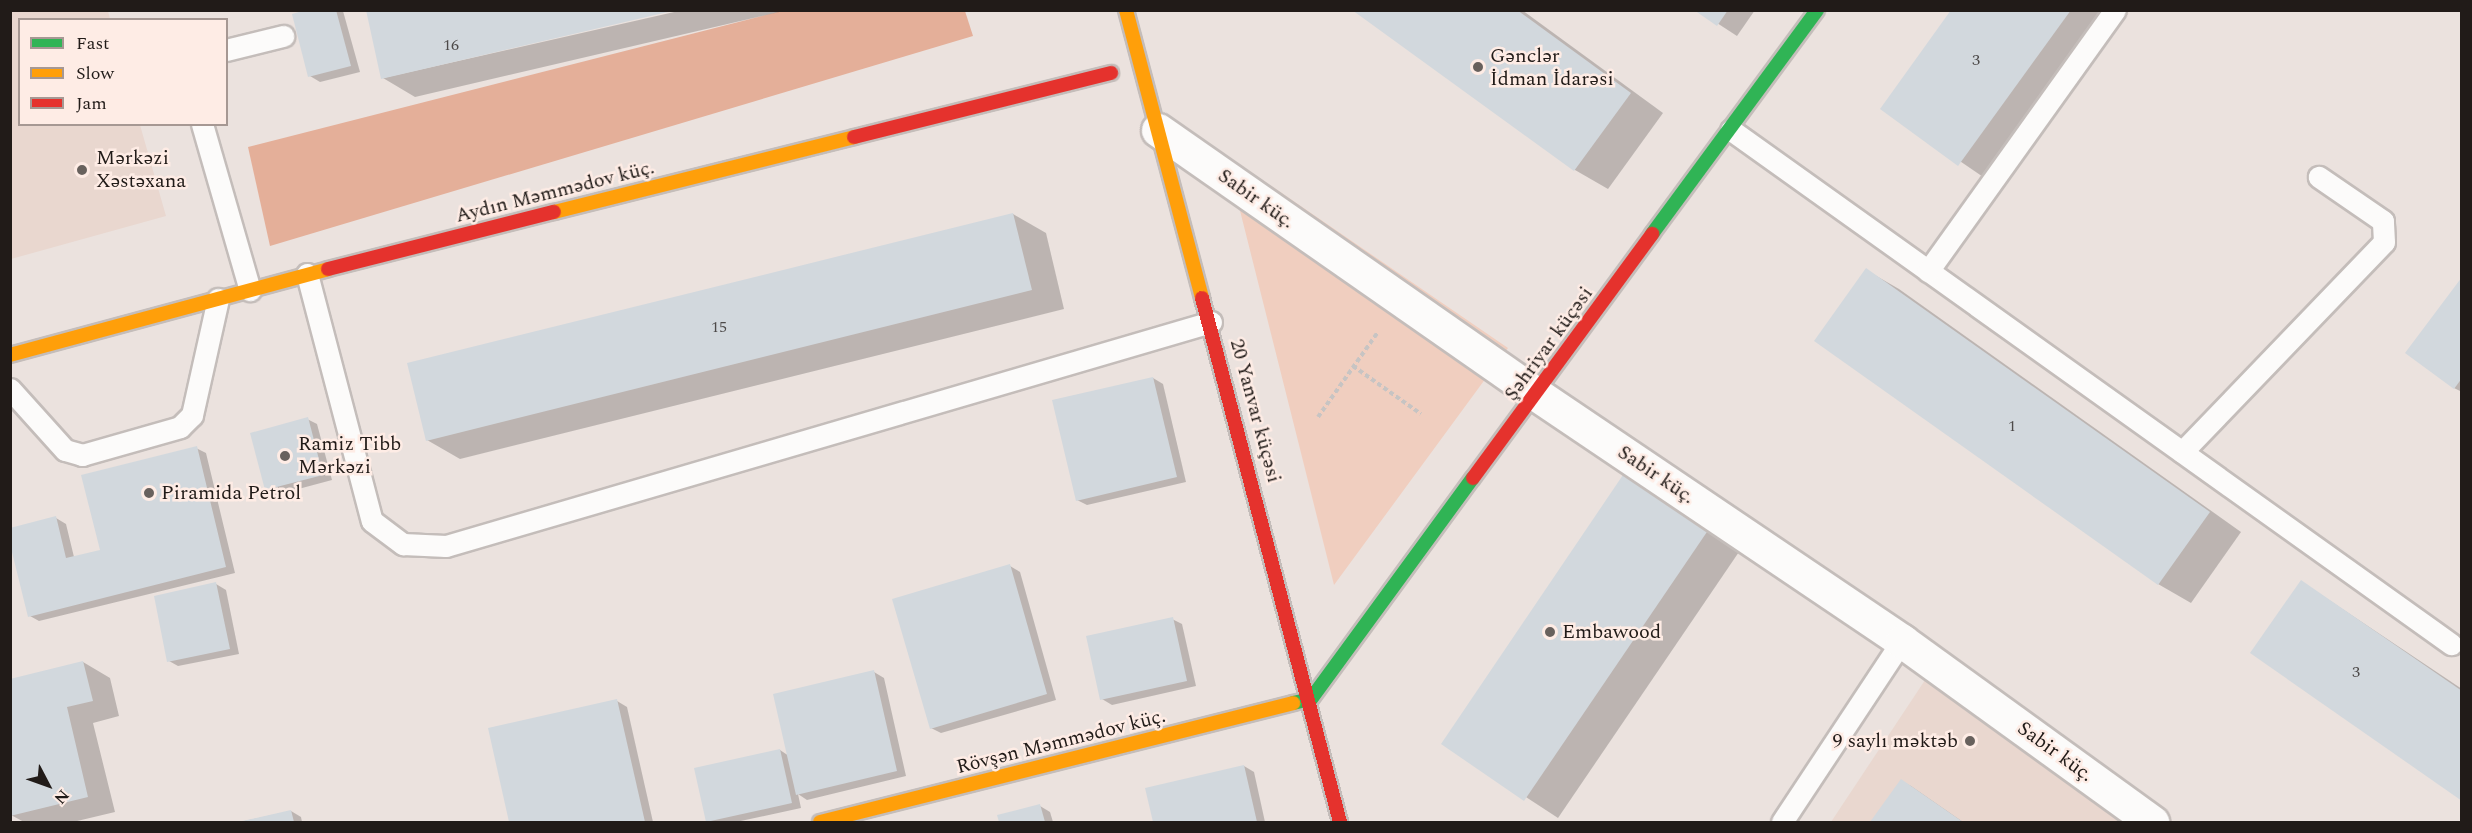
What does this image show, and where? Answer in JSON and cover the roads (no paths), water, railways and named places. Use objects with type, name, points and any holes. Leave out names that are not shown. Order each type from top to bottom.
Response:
[{"type":"street","name":"20 Yanvar küçəsi","points":[[1126,10],[1311,699],[1340,822]]},
{"type":"street","name":"Şəhriyar küçəsi","points":[[1311,699],[1817,10]]},
{"type":"street","name":"Aydın Məmmədov küç.","points":[[10,355],[307,274],[1111,73]]},
{"type":"street","name":"Sabir küç.","points":[[1158,130],[1536,394],[1902,641],[2152,822]]},
{"type":"street","name":"Rövşən Məmmədov küç.","points":[[820,822],[1311,699]]},
{"type":"lane","points":[[1928,271],[2115,10]]},
{"type":"lane","points":[[228,50],[283,36]]},
{"type":"lane","points":[[203,126],[249,290]]},
{"type":"lane","points":[[1731,130],[2451,644]]},
{"type":"lane","points":[[2182,452],[2384,242],[2383,220],[2319,177]]},
{"type":"lane","points":[[307,274],[372,521],[403,544],[446,546],[1211,322]]},
{"type":"lane","points":[[10,389],[65,450],[82,454],[180,427],[192,415],[218,299]]},
{"type":"lane","points":[[1782,822],[1902,641]]},
{"type":"place","name":"Gənclər İdman İdarəsi","points":[[1478,67]]},
{"type":"place","name":"Mərkəzi Xəstəxana","points":[[82,170]]},
{"type":"place","name":"Ramiz Tibb Mərkəzi","points":[[285,456]]},
{"type":"place","name":"Piramida Petrol","points":[[149,493]]},
{"type":"place","name":"Embawood","points":[[1550,632]]},
{"type":"place","name":"9 saylı məktəb","points":[[1970,741]]}]
